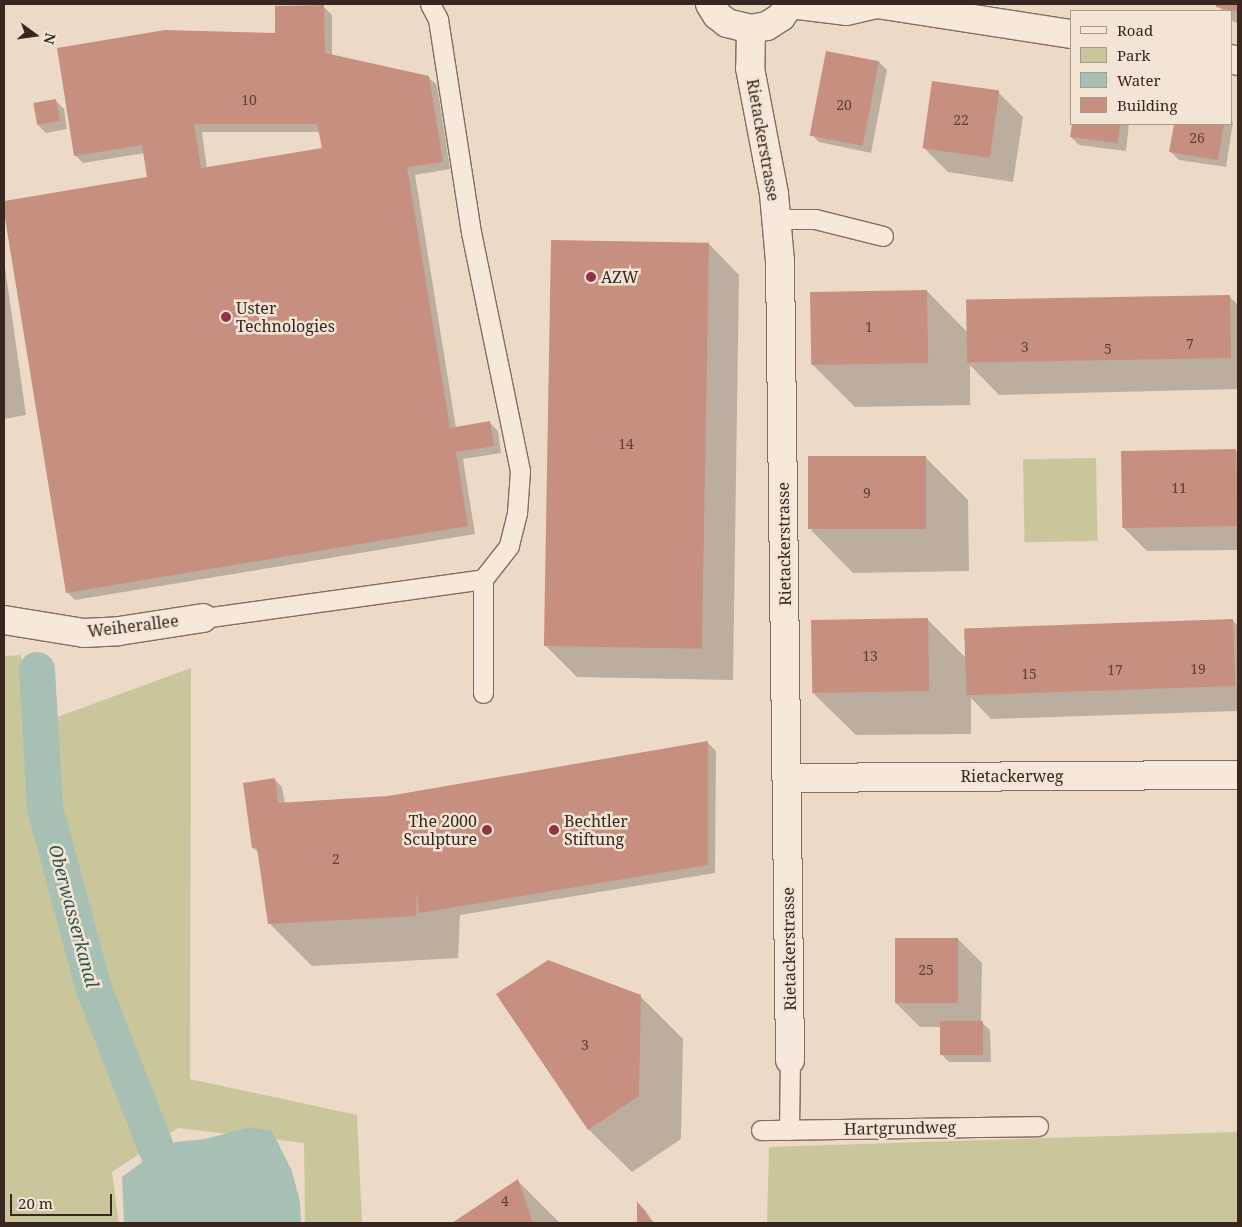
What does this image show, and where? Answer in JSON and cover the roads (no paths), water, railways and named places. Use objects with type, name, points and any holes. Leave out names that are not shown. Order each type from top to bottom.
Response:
[{"type":"street","points":[[710,4],[727,23],[739,28],[751,29],[767,26],[780,18],[790,4],[846,11],[877,4],[1070,34]]},
{"type":"street","name":"Rietackerstrasse","points":[[751,29],[750,68],[774,194],[780,261],[790,1060]]},
{"type":"street","name":"Weiherallee","points":[[4,620],[84,633],[203,618]]},
{"type":"street","name":"Rietackerweg","points":[[787,778],[1238,775]]},
{"type":"lane","points":[[430,4],[438,19],[471,232],[520,471],[517,513],[509,546],[483,579],[483,693]]},
{"type":"lane","points":[[776,219],[815,219],[883,236]]},
{"type":"lane","points":[[203,618],[483,579]]},
{"type":"lane","points":[[790,1060],[790,1130]]},
{"type":"lane","name":"Hartgrundweg","points":[[761,1130],[1038,1126]]},
{"type":"water","points":[[251,1127],[272,1131],[292,1171],[300,1202],[301,1223],[124,1223],[122,1177],[157,1151],[176,1142],[205,1139]]},
{"type":"waterway","name":"Oberwasserkanal","points":[[37,670],[45,808],[94,989],[157,1151]]},
{"type":"place","name":"AZW","points":[[591,277]]},
{"type":"place","name":"Uster Technologies","points":[[226,317]]},
{"type":"place","name":"The 2000 Sculpture","points":[[487,830]]},
{"type":"place","name":"Bechtler Stiftung","points":[[554,830]]}]
